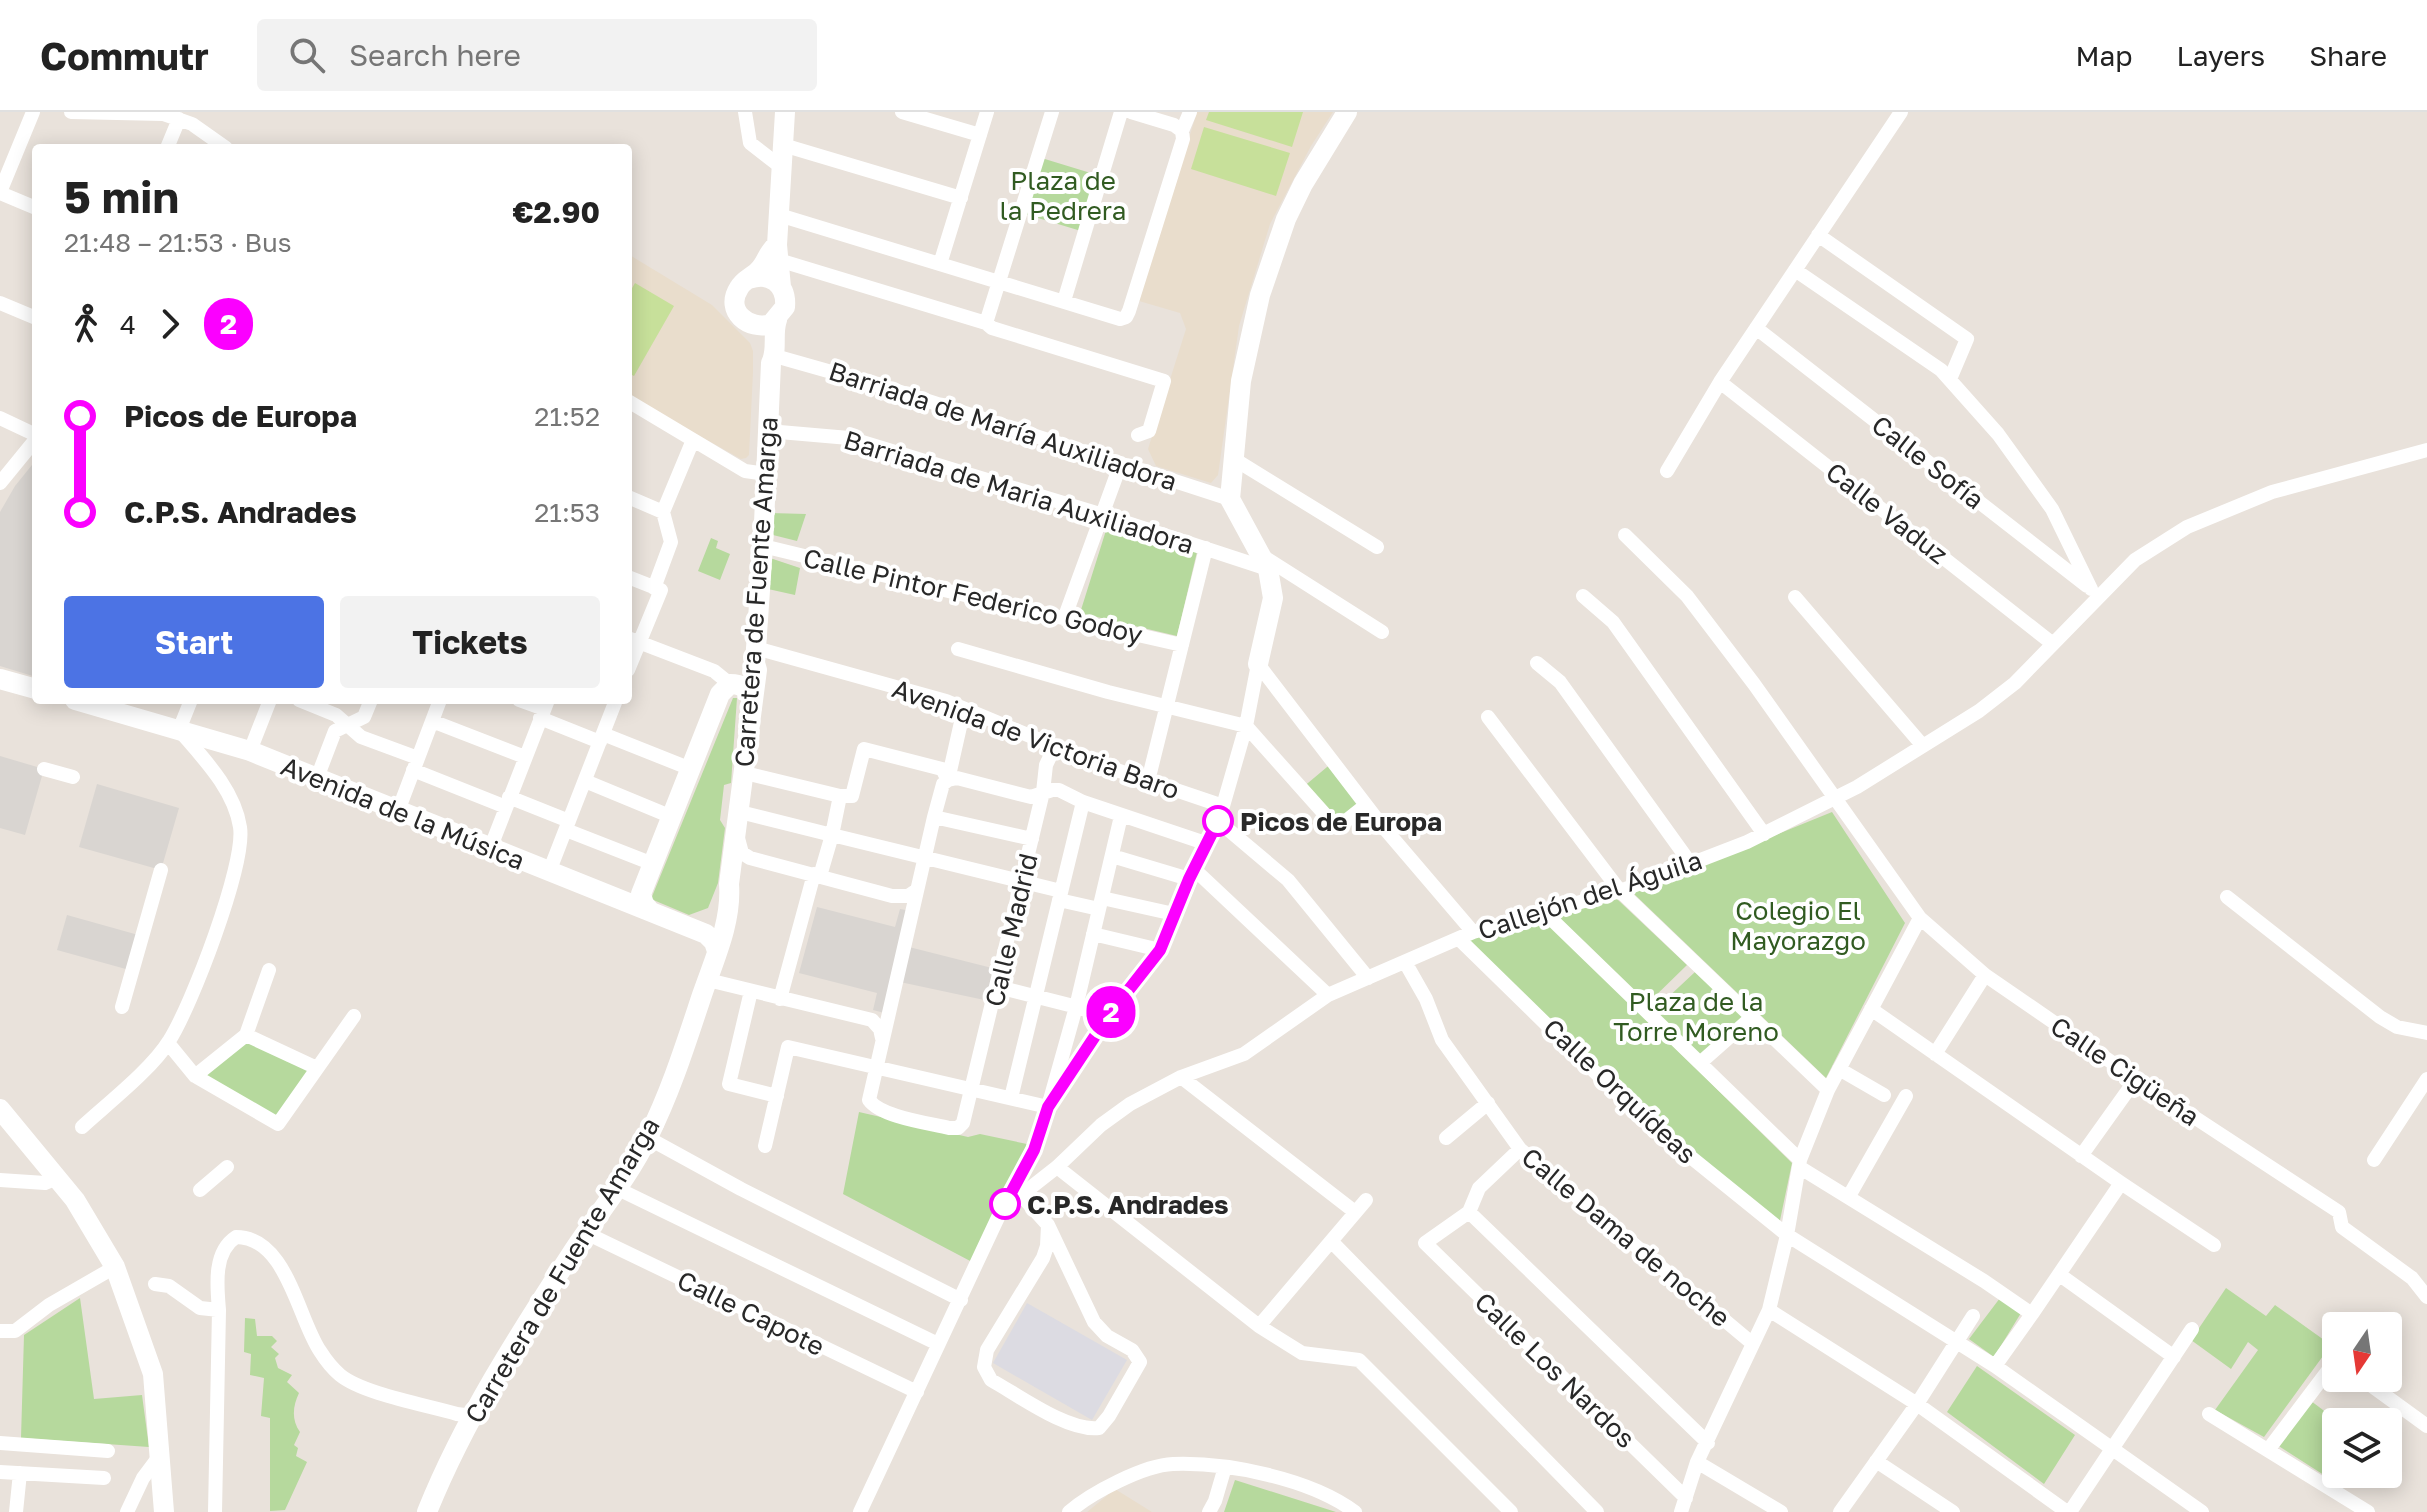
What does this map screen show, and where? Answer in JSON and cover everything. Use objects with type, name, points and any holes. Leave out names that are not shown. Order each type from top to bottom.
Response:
[{"type":"street","points":[[32,206],[0,193],[33,112]]},
{"type":"street","points":[[71,112],[149,113],[179,119],[220,144]]},
{"type":"street","points":[[745,112],[750,143],[781,167]]},
{"type":"street","points":[[750,325],[765,326],[777,320],[785,307],[774,254],[785,112]]},
{"type":"street","points":[[902,112],[980,135]]},
{"type":"street","points":[[940,264],[987,112]]},
{"type":"street","points":[[989,326],[998,281],[1052,112]]},
{"type":"street","points":[[1064,301],[1121,112]]},
{"type":"street","points":[[779,215],[1120,319],[1126,317],[1190,112]]},
{"type":"street","points":[[1048,1107],[1109,1015],[1160,950],[1223,806],[1246,726],[1273,598],[1263,560],[1230,499],[1241,381],[1260,295],[1274,251],[1303,184],[1347,112]]},
{"type":"street","points":[[1667,471],[1720,382],[1901,112]]},
{"type":"street","points":[[1136,113],[1174,125],[1182,131]]},
{"type":"street","points":[[169,144],[179,119]]},
{"type":"street","points":[[783,145],[961,198]]},
{"type":"street","points":[[1818,235],[1967,339],[1950,379]]},
{"type":"street","points":[[773,360],[761,338],[739,316],[735,302],[738,288],[774,254]]},
{"type":"street","points":[[774,254],[1164,381],[1149,431],[1138,435]]},
{"type":"street","points":[[1795,270],[1950,379],[1998,434],[2052,509],[2095,593]]},
{"type":"street","points":[[749,279],[755,276],[770,278],[781,287]]},
{"type":"street","points":[[0,303],[32,316]]},
{"type":"street","name":"Carretera de Fuente Amarga","points":[[427,1512],[472,1416],[527,1324],[648,1138],[676,1072],[717,951],[730,898],[729,884],[745,773],[739,689],[756,682],[768,431],[777,320]]},
{"type":"street","name":"Calle Sofía","points":[[1756,328],[2095,593]]},
{"type":"street","name":"Barriada de María Auxiliadora","points":[[773,360],[874,384],[1230,499]]},
{"type":"street","name":"Calle Vaduz","points":[[1720,382],[2053,644]]},
{"type":"street","points":[[632,405],[745,471],[767,474]]},
{"type":"street","points":[[0,418],[32,435]]},
{"type":"street","name":"Barriada de Maria Auxiliadora","points":[[768,431],[849,438],[1206,548],[1263,560],[1382,632]]},
{"type":"street","points":[[693,440],[663,512],[671,542],[657,589],[634,640],[720,674],[739,689]]},
{"type":"street","points":[[0,483],[32,442]]},
{"type":"street","name":"Callejón del Águila","points":[[1001,1211],[1130,1104],[1181,1077],[1244,1054],[1328,995],[1473,932],[1620,891],[1691,864],[1764,834],[1836,798],[1979,711],[2015,683],[2053,644],[2095,593],[2135,560],[2187,527],[2272,492],[2427,450]]},
{"type":"street","points":[[1234,459],[1377,547]]},
{"type":"street","points":[[1064,619],[1121,463]]},
{"type":"street","points":[[632,499],[663,512]]},
{"type":"street","name":"Calle Cigüeña","points":[[1625,535],[1687,596],[1920,918],[1985,975],[2136,1079],[2339,1212],[2342,1227],[2412,1278],[2427,1297]]},
{"type":"street","name":"Calle Pintor Federico Godoy","points":[[763,546],[1182,645]]},
{"type":"street","points":[[1148,781],[1206,548]]},
{"type":"street","points":[[632,579],[657,589]]},
{"type":"street","points":[[1583,596],[1613,622],[1764,834]]},
{"type":"street","points":[[1795,597],[1923,746]]},
{"type":"street","points":[[958,649],[1168,708],[1246,726],[1337,828],[1366,805]]},
{"type":"street","name":"Avenida de Victoria Baro","points":[[756,655],[946,701],[1055,746],[1223,806]]},
{"type":"street","points":[[1537,663],[1560,682],[1691,864]]},
{"type":"street","points":[[1258,664],[1366,805],[1473,932]]},
{"type":"street","points":[[0,679],[32,688]]},
{"type":"street","points":[[651,912],[641,894],[720,694],[739,689]]},
{"type":"street","name":"Avenida de la Música","points":[[89,704],[242,749],[317,778],[679,926],[706,934],[717,951]]},
{"type":"street","points":[[82,1127],[168,1043],[229,894],[239,852],[240,828],[232,804],[214,771],[179,730],[189,704]]},
{"type":"street","points":[[214,771],[218,754],[228,747],[242,749],[268,704]]},
{"type":"street","points":[[309,704],[336,715],[361,737],[415,764],[653,864]]},
{"type":"street","points":[[317,778],[335,731],[364,717],[369,704]]},
{"type":"street","points":[[398,811],[438,704]]},
{"type":"street","points":[[549,872],[615,704]]},
{"type":"street","points":[[490,849],[544,709],[602,738],[691,769]]},
{"type":"street","points":[[948,780],[964,709]]},
{"type":"street","points":[[1488,717],[1620,891],[1828,1090]]},
{"type":"street","points":[[432,721],[525,757]]},
{"type":"street","name":"Calle Madrid","points":[[875,1067],[869,1100],[883,1112],[949,1128],[958,1128],[967,1115],[1043,792],[1046,765],[1055,746]]},
{"type":"street","points":[[745,773],[840,796],[852,796],[864,749],[942,769],[948,780]]},
{"type":"street","points":[[44,769],[73,777]]},
{"type":"street","points":[[875,1067],[934,817],[943,784],[948,780],[957,778],[1019,796],[1031,797],[1059,790],[1121,816],[1208,844]]},
{"type":"street","points":[[585,781],[672,817]]},
{"type":"street","points":[[780,999],[832,835],[840,796]]},
{"type":"street","points":[[1011,1098],[1083,802]]},
{"type":"street","points":[[740,812],[1021,882],[1060,895],[1174,914]]},
{"type":"street","points":[[862,1509],[1001,1211],[1034,1150],[1076,1007],[1121,816]]},
{"type":"street","points":[[934,817],[1032,839]]},
{"type":"street","points":[[1218,821],[1288,880],[1368,978]]},
{"type":"street","points":[[737,836],[739,849],[746,856],[902,898],[917,890]]},
{"type":"street","points":[[1112,856],[1192,874],[1328,995]]},
{"type":"street","points":[[122,1007],[161,870]]},
{"type":"street","points":[[672,921],[693,923],[711,915],[729,884]]},
{"type":"street","points":[[2227,897],[2380,1017],[2397,1027],[2427,1033]]},
{"type":"street","points":[[1544,912],[1799,1164],[2032,1314]]},
{"type":"street","points":[[1684,1505],[1697,1462],[1769,1310],[1787,1235],[1799,1164],[1828,1090],[1920,918]]},
{"type":"street","points":[[1093,934],[1160,950]]},
{"type":"street","name":"Calle Orquídeas","points":[[1459,939],[1640,1116],[1787,1235],[1995,1366],[2202,1512]]},
{"type":"street","name":"Calle Dama de noche","points":[[1405,962],[1426,999],[1442,1040],[1520,1149],[1753,1344]]},
{"type":"street","points":[[195,1076],[246,1035],[269,970]]},
{"type":"street","points":[[1935,1054],[1985,975]]},
{"type":"street","points":[[708,980],[872,1020],[880,1029],[882,1038]]},
{"type":"street","points":[[998,987],[1109,1015]]},
{"type":"street","points":[[751,991],[729,1084],[777,1096]]},
{"type":"street","points":[[1871,1009],[2214,1245]]},
{"type":"street","points":[[168,1043],[195,1076],[278,1124],[354,1016]]},
{"type":"street","points":[[1700,1063],[1752,1017]]},
{"type":"street","points":[[246,1035],[317,1068]]},
{"type":"street","points":[[765,1146],[788,1047],[1048,1107]]},
{"type":"street","points":[[1839,1069],[1884,1095]]},
{"type":"street","points":[[1181,1077],[1355,1212]]},
{"type":"street","points":[[2081,1156],[2136,1079]]},
{"type":"street","points":[[2374,1160],[2421,1099],[2427,1079]]},
{"type":"street","points":[[1849,1196],[1906,1096]]},
{"type":"street","points":[[1446,1138],[1488,1103]]},
{"type":"street","points":[[0,1109],[85,1214],[115,1267],[153,1374],[164,1512]]},
{"type":"street","points":[[648,1138],[741,1189],[961,1300]]},
{"type":"street","points":[[1520,1149],[1479,1188],[1469,1212],[1708,1443]]},
{"type":"street","points":[[200,1190],[227,1167]]},
{"type":"street","points":[[1057,1167],[1259,1326],[1302,1353],[1359,1360],[1511,1512]]},
{"type":"street","points":[[0,1180],[45,1183],[57,1178]]},
{"type":"street","points":[[1995,1366],[2121,1183]]},
{"type":"street","points":[[616,1188],[938,1344]]},
{"type":"street","points":[[1020,1194],[1048,1225],[1094,1322],[1107,1336],[1132,1350],[1140,1362],[1099,1428],[1074,1426],[991,1380],[984,1367],[987,1350],[1043,1258],[1048,1225]]},
{"type":"street","points":[[1259,1326],[1366,1200]]},
{"type":"street","name":"Calle Los Nardos","points":[[1469,1212],[1425,1243],[1684,1505]]},
{"type":"street","name":"Calle Capote","points":[[586,1233],[917,1392]]},
{"type":"street","points":[[215,1512],[219,1310],[216,1279],[221,1259],[231,1240],[243,1237],[258,1243],[285,1273],[319,1350],[341,1375],[361,1387],[472,1416]]},
{"type":"street","points":[[1332,1242],[1597,1512]]},
{"type":"street","points":[[0,1331],[15,1331],[49,1305],[115,1267]]},
{"type":"street","points":[[2060,1275],[2174,1357]]},
{"type":"street","points":[[155,1284],[169,1286],[200,1308],[219,1310]]},
{"type":"street","points":[[1769,1310],[1917,1404],[2068,1512],[2113,1451],[2192,1329]]},
{"type":"street","points":[[1840,1512],[1917,1404],[1973,1316]]},
{"type":"street","points":[[2268,1450],[2322,1379]]},
{"type":"street","points":[[2380,1392],[2427,1426]]},
{"type":"street","points":[[2209,1414],[2368,1512]]},
{"type":"street","points":[[0,1443],[108,1451]]},
{"type":"street","points":[[127,1512],[143,1478],[161,1454]]},
{"type":"street","points":[[1876,1461],[1953,1512]]},
{"type":"street","points":[[1697,1462],[1781,1512]]},
{"type":"street","points":[[1069,1512],[1114,1482],[1171,1463],[1265,1474],[1333,1497],[1355,1512]]},
{"type":"street","points":[[1209,1512],[1225,1467]]},
{"type":"street","points":[[0,1472],[104,1478]]},
{"type":"street","points":[[16,1512],[20,1473]]},
{"type":"shaded area","points":[[1197,112],[1333,112],[1311,146],[1270,224],[1239,326],[1218,475],[1211,483],[1156,466],[1148,449],[1186,329],[1180,313],[1139,301]]},
{"type":"shaded area","points":[[632,256],[712,305],[750,343],[753,372],[749,455],[741,459],[632,398]]},
{"type":"shaded area","points":[[32,465],[32,676],[0,666],[0,512]]},
{"type":"shaded area","points":[[0,756],[44,769],[25,835],[0,828]]},
{"type":"shaded area","points":[[97,784],[179,808],[161,870],[79,847]]},
{"type":"shaded area","points":[[817,907],[895,927],[900,909],[917,912],[909,947],[996,969],[989,1001],[900,982],[892,1015],[873,1010],[877,993],[799,973]]},
{"type":"shaded area","points":[[67,915],[142,936],[133,971],[57,950]]},
{"type":"shaded area","points":[[1027,1303],[1127,1360],[1092,1420],[993,1363]]},
{"type":"shaded area","points":[[1115,1489],[1152,1512],[1087,1512]]},
{"type":"green space","points":[[1209,112],[1303,112],[1292,147],[1206,120]]},
{"type":"green space","points":[[1204,127],[1290,153],[1276,196],[1191,169]]},
{"type":"green space","name":"Plaza de la Pedrera","points":[[1035,156],[1107,178],[1091,234],[1018,212]]},
{"type":"green space","points":[[635,283],[674,306],[634,376],[632,375],[632,288]]},
{"type":"green space","points":[[770,513],[806,514],[797,541],[769,534]]},
{"type":"green space","points":[[1108,524],[1197,552],[1177,636],[1080,613]]},
{"type":"green space","points":[[711,538],[718,541],[716,548],[730,554],[720,580],[698,571]]},
{"type":"green space","points":[[767,557],[800,568],[795,595],[768,589]]},
{"type":"green space","points":[[733,698],[737,698],[731,783],[724,785],[720,820],[725,828],[718,883],[708,908],[689,915],[651,899]]},
{"type":"green space","points":[[1333,762],[1366,805],[1337,828],[1302,788]]},
{"type":"green space","name":"Colegio El Mayorazgo","points":[[1832,812],[1905,923],[1826,1078],[1633,893]]},
{"type":"green space","points":[[1617,899],[1687,965],[1645,1006],[1553,915]]},
{"type":"green space","points":[[1542,917],[1792,1163],[1779,1225],[1621,1090],[1467,939]]},
{"type":"green space","name":"Plaza de la Torre Moreno","points":[[1695,972],[1744,1017],[1697,1061],[1649,1015]]},
{"type":"green space","points":[[246,1042],[309,1070],[278,1117],[204,1077]]},
{"type":"green space","points":[[859,1112],[968,1137],[980,1134],[1027,1144],[974,1263],[843,1194]]},
{"type":"green space","points":[[2226,1288],[2266,1316],[2275,1305],[2322,1339],[2322,1357],[2264,1437],[2215,1410],[2258,1350],[2248,1342],[2231,1369],[2191,1340]]},
{"type":"green space","points":[[80,1298],[94,1399],[142,1395],[149,1447],[21,1438],[24,1335]]},
{"type":"green space","points":[[2000,1298],[2021,1313],[1994,1357],[1969,1339]]},
{"type":"green space","points":[[245,1318],[255,1319],[257,1336],[272,1336],[277,1341],[271,1347],[279,1354],[275,1358],[278,1368],[292,1375],[287,1382],[299,1393],[294,1412],[300,1432],[294,1445],[298,1448],[296,1456],[307,1462],[285,1510],[270,1511],[270,1418],[261,1416],[264,1378],[250,1375],[251,1354],[244,1352]]},
{"type":"green space","points":[[1977,1366],[2075,1435],[2044,1484],[1947,1412]]},
{"type":"green space","points":[[2307,1398],[2322,1409],[2322,1474],[2274,1443]]},
{"type":"green space","points":[[1235,1480],[1336,1512],[1224,1512]]},
{"type":"bus line","name":"2","points":[[1005,1204],[1034,1150],[1048,1107],[1109,1015],[1160,950],[1189,879],[1218,821]]},
{"type":"place","name":"Picos de Europa","points":[[1218,821]]},
{"type":"place","name":"C.P.S. Andrades","points":[[1005,1204]]}]
